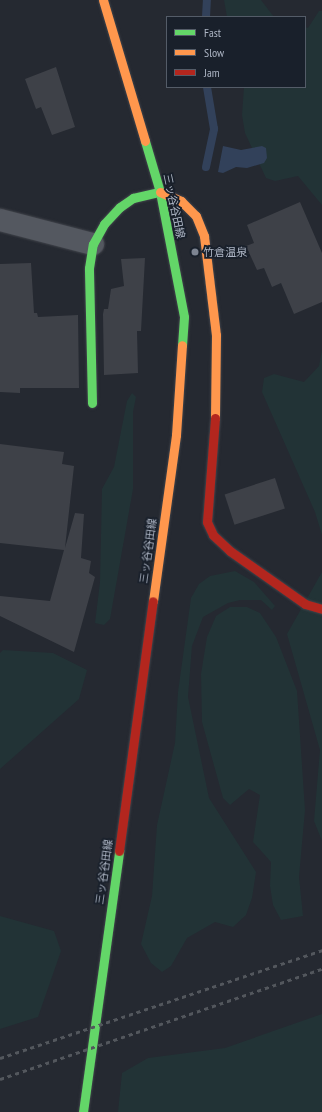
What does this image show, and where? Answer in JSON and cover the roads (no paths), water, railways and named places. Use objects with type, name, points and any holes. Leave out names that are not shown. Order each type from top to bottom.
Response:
[{"type":"main road","name":"三ッ谷谷田線","points":[[83,1112],[176,435],[184,317],[160,192],[103,0]]},
{"type":"main road","points":[[92,403],[89,268],[93,244],[104,224],[120,207],[133,198],[160,192],[181,200],[196,216],[204,236],[209,264],[216,336],[217,380],[208,522],[210,528],[213,535],[230,551],[281,589],[305,604],[322,609]]},
{"type":"street","points":[[0,220],[93,244]]},
{"type":"water","points":[[223,146],[241,150],[262,146],[266,148],[267,158],[264,163],[247,168],[236,167],[223,173],[218,172]]},
{"type":"waterway","points":[[206,16],[207,0]]},
{"type":"waterway","points":[[206,167],[214,129],[207,88]]},
{"type":"railway","points":[[0,1058],[322,950]]},
{"type":"railway","points":[[0,1079],[322,969]]},
{"type":"place","name":"竹倉温泉","points":[[195,252]]}]
